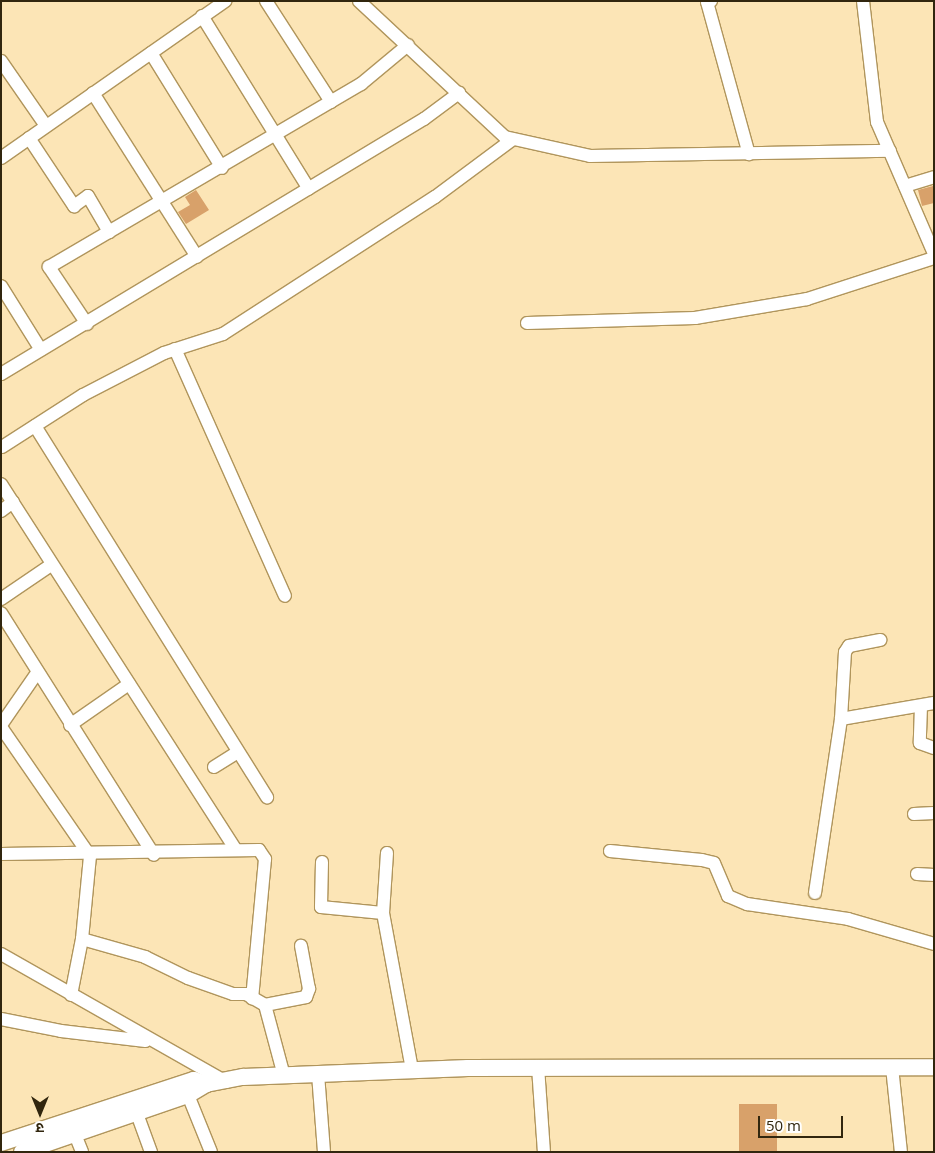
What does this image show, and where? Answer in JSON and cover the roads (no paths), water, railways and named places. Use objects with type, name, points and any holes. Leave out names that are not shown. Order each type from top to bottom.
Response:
[{"type":"main road","points":[[1,1143],[136,1111],[188,1094],[206,1084],[284,1076],[412,1070],[538,1068],[934,1067]]},
{"type":"main road","points":[[22,1152],[71,1126],[194,1080],[206,1084]]},
{"type":"street","points":[[1,158],[225,1]]},
{"type":"street","points":[[266,1],[331,102]]},
{"type":"street","points":[[359,1],[505,137],[590,156],[890,151]]},
{"type":"street","points":[[711,1],[707,2],[749,154]]},
{"type":"street","points":[[863,1],[877,122],[934,254]]},
{"type":"street","points":[[202,16],[309,189]]},
{"type":"street","points":[[87,324],[49,267],[222,168],[331,102],[360,84],[408,45]]},
{"type":"street","points":[[151,53],[222,168]]},
{"type":"street","points":[[1,61],[46,126]]},
{"type":"street","points":[[93,93],[198,257]]},
{"type":"street","points":[[1,374],[309,189],[459,93]]},
{"type":"street","points":[[29,138],[74,206],[88,196],[109,232]]},
{"type":"street","points":[[2,447],[83,395],[175,349],[224,334],[426,202],[513,139]]},
{"type":"street","points":[[905,186],[934,177]]},
{"type":"street","points":[[527,323],[695,318],[807,298],[934,258]]},
{"type":"street","points":[[1,286],[7,306],[41,350]]},
{"type":"street","points":[[175,349],[285,596]]},
{"type":"street","points":[[35,426],[267,797]]},
{"type":"street","points":[[1,484],[51,565],[235,849]]},
{"type":"street","points":[[1,511],[13,502]]},
{"type":"street","points":[[1,599],[51,565]]},
{"type":"street","points":[[1,613],[70,725],[154,855]]},
{"type":"street","points":[[815,893],[840,719],[846,652],[849,646],[880,640]]},
{"type":"street","points":[[37,672],[1,726],[90,856],[82,939],[71,995]]},
{"type":"street","points":[[70,725],[129,684]]},
{"type":"street","points":[[840,719],[927,705],[920,743],[934,748]]},
{"type":"street","points":[[214,767],[238,752]]},
{"type":"street","points":[[914,814],[934,813]]},
{"type":"street","points":[[1,854],[90,856],[154,855],[235,849],[259,850],[266,859],[252,998]]},
{"type":"street","points":[[610,851],[702,860],[714,863],[728,896],[747,904],[848,919],[934,944]]},
{"type":"street","points":[[387,853],[383,913],[412,1070]]},
{"type":"street","points":[[322,862],[321,907],[383,913]]},
{"type":"street","points":[[917,874],[934,875]]},
{"type":"street","points":[[82,939],[145,957],[188,978],[252,998],[265,1005],[306,996],[309,989],[301,946]]},
{"type":"street","points":[[1,954],[226,1082]]},
{"type":"street","points":[[265,1005],[284,1076]]},
{"type":"street","points":[[1,1019],[61,1031],[153,1042]]},
{"type":"street","points":[[892,1067],[901,1152]]},
{"type":"street","points":[[538,1068],[544,1152]]},
{"type":"street","points":[[318,1074],[324,1152]]},
{"type":"street","points":[[188,1094],[211,1152]]},
{"type":"street","points":[[136,1111],[151,1152]]},
{"type":"street","points":[[71,1126],[82,1152]]}]
